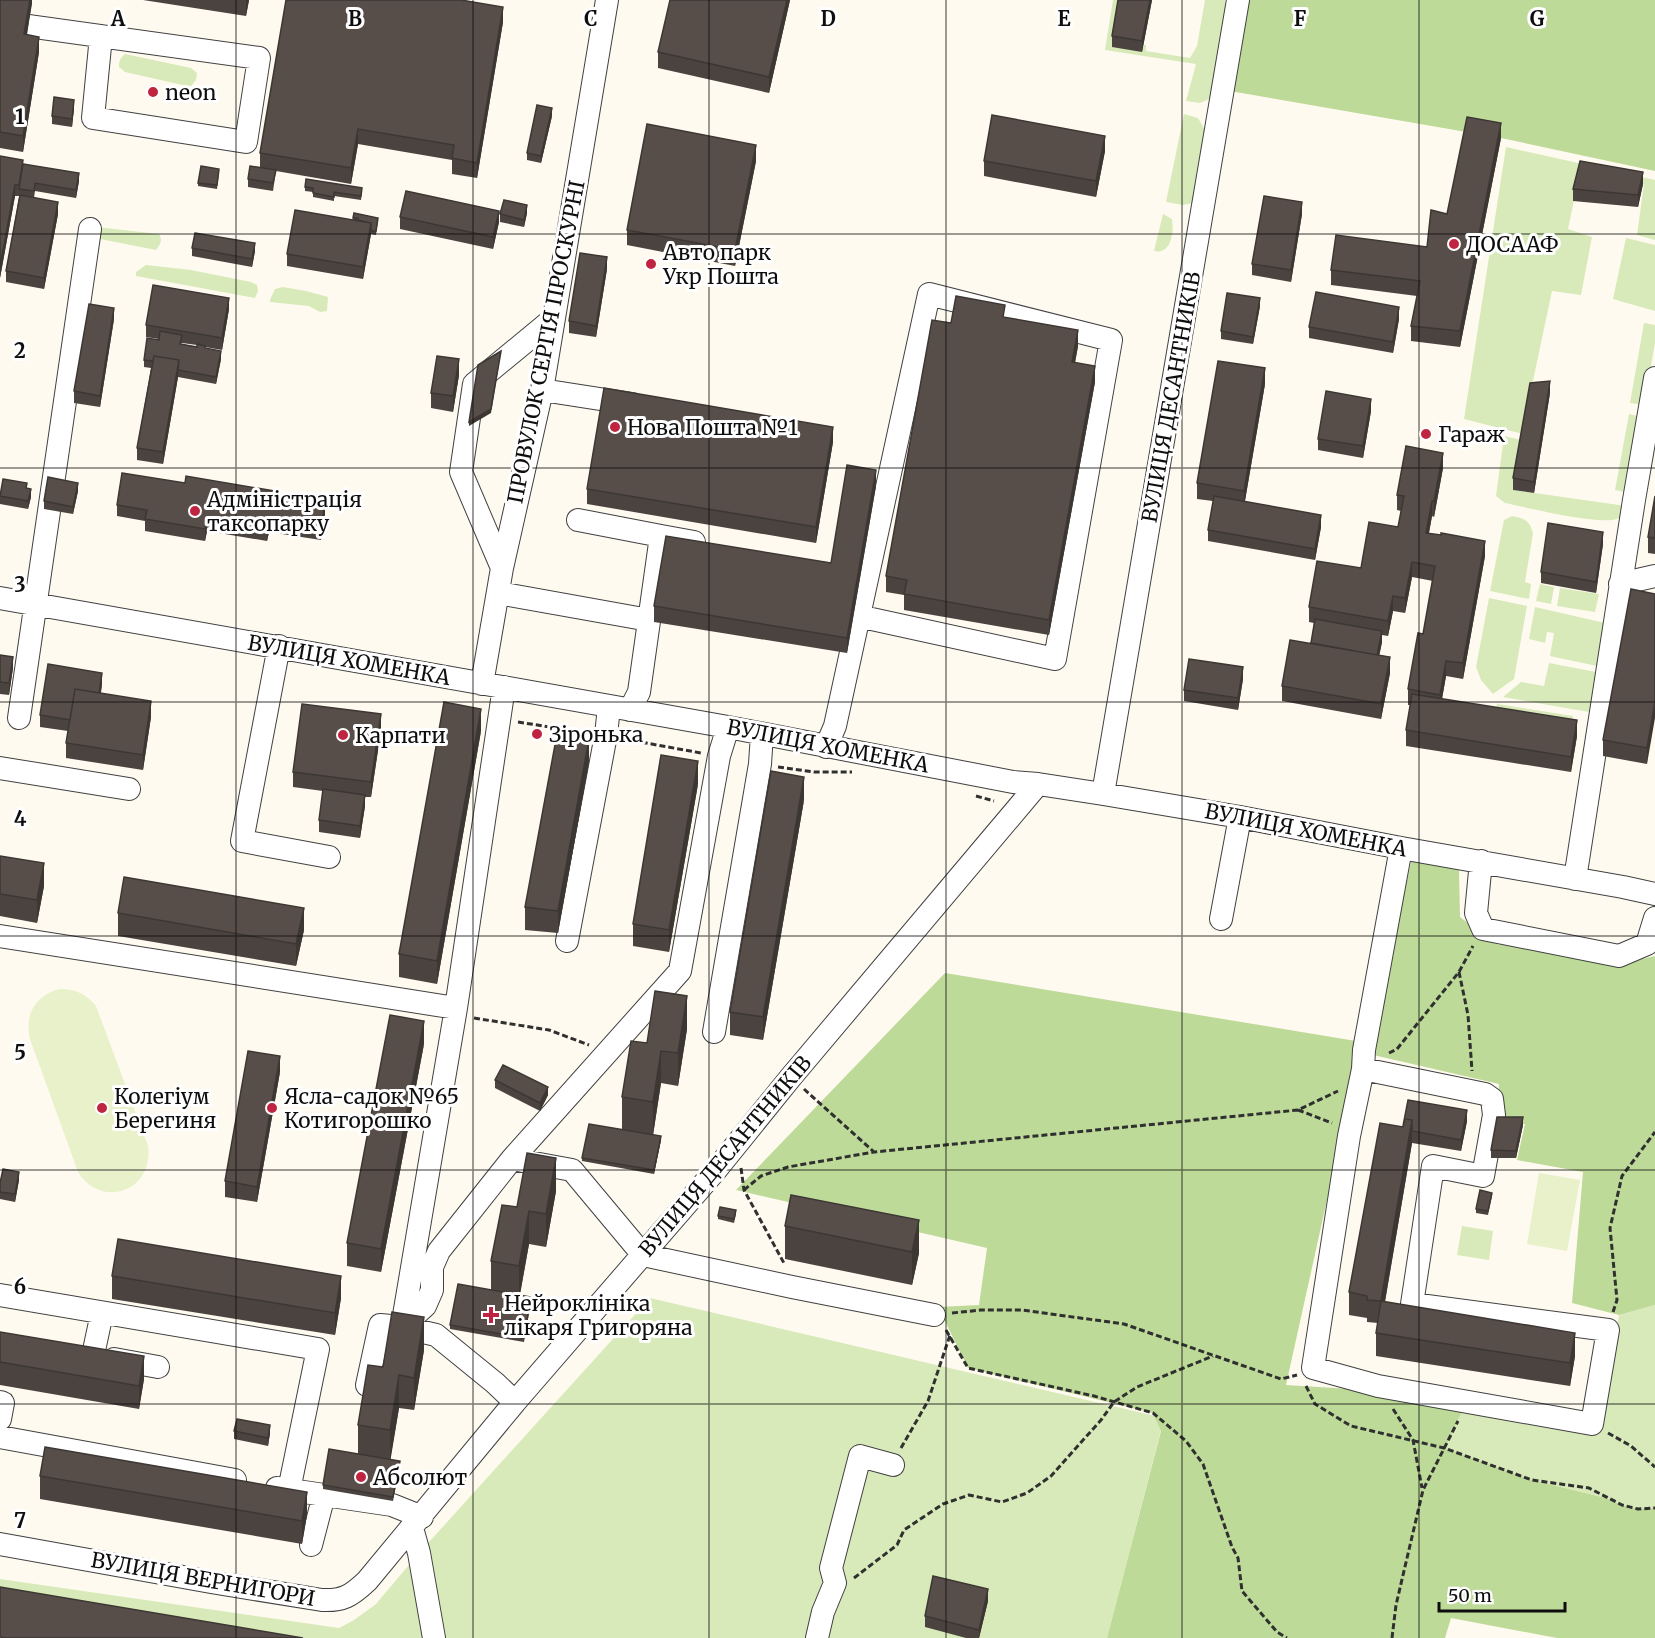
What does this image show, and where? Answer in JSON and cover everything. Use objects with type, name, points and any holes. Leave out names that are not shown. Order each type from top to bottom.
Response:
[{"type":"street","name":"ПРОВУЛОК СЕРГІЯ ПРОСКУРНІ","points":[[402,1327],[456,1008],[493,686],[498,593],[502,567],[542,390],[607,0]]},
{"type":"street","name":"ВУЛИЦЯ ДЕСАНТНИКІВ","points":[[1103,794],[1238,0]]},
{"type":"street","points":[[28,26],[101,36],[259,58],[246,142],[93,118],[101,36]]},
{"type":"street","points":[[19,718],[90,229]]},
{"type":"street","points":[[826,747],[835,726],[858,616],[929,294],[1111,340],[1055,659],[858,616]]},
{"type":"street","points":[[502,567],[461,472],[474,384],[554,318]]},
{"type":"street","points":[[1575,879],[1620,584],[1655,378]]},
{"type":"street","points":[[542,390],[654,407]]},
{"type":"street","points":[[578,520],[719,547]]},
{"type":"street","points":[[567,941],[606,735],[620,708],[639,692],[661,536]]},
{"type":"street","points":[[1620,584],[1655,576]]},
{"type":"street","points":[[498,593],[649,620]]},
{"type":"street","name":"ВУЛИЦЯ ХОМЕНКА","points":[[0,598],[728,727],[1013,782],[1103,794],[1240,817],[1655,894]]},
{"type":"street","points":[[279,646],[242,841],[329,857]]},
{"type":"street","points":[[402,1327],[425,1306],[432,1290],[432,1268],[439,1251],[512,1159],[680,970],[719,756],[728,727]]},
{"type":"street","points":[[714,1032],[760,764],[762,734]]},
{"type":"street","points":[[0,768],[129,789]]},
{"type":"street","name":"ВУЛИЦЯ ДЕСАНТНИКІВ","points":[[417,1522],[515,1402],[739,1142],[1038,784]]},
{"type":"street","points":[[1221,919],[1240,817]]},
{"type":"street","points":[[1363,1070],[1485,1094],[1492,1099],[1494,1107],[1483,1176],[1433,1166],[1412,1304],[1608,1330],[1592,1424],[1306,1371],[1363,1070],[1364,1050],[1401,848]]},
{"type":"street","points":[[1481,861],[1476,913],[1483,929],[1619,956],[1647,944],[1655,918]]},
{"type":"street","points":[[0,936],[456,1008]]},
{"type":"street","points":[[512,1159],[572,1170],[643,1254],[934,1315]]},
{"type":"street","points":[[0,1295],[318,1349],[289,1490]]},
{"type":"street","points":[[93,1355],[102,1313]]},
{"type":"street","points":[[367,1385],[380,1324],[436,1335],[515,1402]]},
{"type":"street","points":[[70,1351],[158,1366]]},
{"type":"street","points":[[0,1402],[3,1403],[0,1419]]},
{"type":"street","points":[[0,1437],[289,1490],[392,1505],[417,1522],[419,1553],[434,1638]]},
{"type":"street","points":[[816,1638],[823,1612],[835,1583],[831,1568],[860,1456],[893,1465]]},
{"type":"street","points":[[311,1545],[324,1495]]},
{"type":"street","name":"ВУЛИЦЯ ВЕРНИГОРИ","points":[[0,1544],[211,1582],[336,1601],[348,1596],[367,1581],[417,1522]]},
{"type":"path","points":[[1388,1054],[1397,1049],[1459,972],[1483,929]]},
{"type":"path","points":[[1459,972],[1468,1015],[1473,1092]]},
{"type":"path","points":[[456,1008],[475,1011],[474,1018],[549,1030],[608,1052]]},
{"type":"path","points":[[791,1077],[874,1152]]},
{"type":"path","points":[[744,1190],[760,1176],[788,1167],[874,1152],[1298,1110],[1338,1091]]},
{"type":"path","points":[[1298,1110],[1337,1125],[1349,1136]]},
{"type":"path","points":[[1608,1330],[1617,1300],[1610,1228],[1622,1176],[1655,1132]]},
{"type":"path","points":[[739,1142],[744,1190],[798,1288]]},
{"type":"path","points":[[934,1315],[981,1310],[1022,1310],[1124,1324],[1281,1379],[1306,1371],[1315,1404],[1351,1426],[1444,1448],[1532,1480],[1589,1488],[1622,1505],[1638,1509],[1655,1508]]},
{"type":"path","points":[[934,1315],[950,1335],[968,1368],[1153,1413],[1186,1441],[1203,1464],[1238,1558],[1242,1591],[1277,1632],[1287,1638]]},
{"type":"path","points":[[893,1465],[928,1401],[950,1335]]},
{"type":"path","points":[[835,1583],[845,1583],[860,1575],[897,1545],[904,1530],[943,1504],[969,1495],[1002,1502],[1027,1492],[1052,1476],[1114,1402],[1137,1387],[1213,1356]]},
{"type":"path","points":[[1378,1386],[1413,1440],[1423,1490]]},
{"type":"path","points":[[1392,1638],[1396,1605],[1423,1490],[1468,1401]]},
{"type":"path","points":[[1592,1424],[1631,1446],[1655,1467]]},
{"type":"green space","points":[[1113,0],[1120,0],[1141,52],[1146,45],[1146,51],[1190,58],[1197,46],[1205,0],[1225,0],[1227,31],[1214,89],[1209,99],[1200,103],[1186,101],[1196,64],[1105,50]]},
{"type":"green space","points":[[1239,0],[1655,0],[1655,171],[1501,138],[1224,90]]},
{"type":"green space","points":[[125,54],[191,68],[197,73],[196,80],[191,86],[187,86],[125,72],[119,67],[120,60]]},
{"type":"green space","points":[[1184,114],[1198,118],[1205,130],[1194,203],[1183,205],[1166,202]]},
{"type":"green space","points":[[1506,147],[1655,180],[1655,240],[1637,235],[1644,184],[1580,172],[1568,229],[1592,237],[1581,295],[1552,291],[1523,434],[1464,419]]},
{"type":"green space","points":[[1163,214],[1172,219],[1172,235],[1165,249],[1154,251]]},
{"type":"green space","points":[[96,227],[159,234],[161,238],[156,250],[95,238]]},
{"type":"green space","points":[[1626,238],[1655,245],[1655,311],[1613,299]]},
{"type":"green space","points":[[146,265],[191,270],[251,282],[257,285],[258,291],[255,298],[136,276],[136,272]]},
{"type":"green space","points":[[283,287],[328,297],[327,311],[320,312],[309,306],[270,302],[275,289]]},
{"type":"green space","points":[[1644,323],[1655,325],[1655,343],[1644,405],[1630,403]]},
{"type":"green space","points":[[1629,414],[1642,417],[1629,493],[1615,490]]},
{"type":"green space","points":[[1504,436],[1521,440],[1513,490],[1626,506],[1622,514],[1619,518],[1611,520],[1598,520],[1505,503],[1496,496]]},
{"type":"green space","points":[[1512,516],[1526,521],[1533,533],[1525,582],[1531,584],[1529,599],[1490,591],[1504,520]]},
{"type":"green space","points":[[1540,584],[1554,587],[1551,604],[1536,601]]},
{"type":"green space","points":[[1560,588],[1599,594],[1595,612],[1557,606]]},
{"type":"green space","points":[[1489,598],[1527,606],[1514,679],[1493,694],[1481,680],[1476,667]]},
{"type":"green space","points":[[1535,607],[1605,623],[1597,666],[1550,656],[1554,633],[1547,632],[1545,643],[1529,639]]},
{"type":"green space","points":[[1549,663],[1596,672],[1589,712],[1503,697],[1521,682],[1544,686]]},
{"type":"green space","points":[[1497,704],[1573,716],[1570,734],[1495,717]]},
{"type":"green space","points":[[1412,858],[1459,869],[1460,917],[1496,944],[1628,962],[1655,956],[1655,1305],[1619,1315],[1572,1303],[1583,1172],[1517,1160],[1525,1124],[1496,1123],[1499,1084],[1369,1054]]},
{"type":"green space","points":[[945,973],[1362,1042],[1286,1385],[1367,1390],[1464,1407],[1445,1448],[1532,1480],[1606,1498],[1638,1509],[1655,1508],[1655,1638],[1557,1638],[1451,1618],[1445,1638],[1107,1638],[1161,1431],[1153,1413],[968,1368],[938,1307],[979,1305],[987,1248],[736,1190]]},
{"type":"green space","points":[[60,989],[80,993],[96,1006],[148,1146],[148,1162],[143,1174],[135,1184],[124,1190],[112,1192],[100,1190],[88,1184],[78,1172],[30,1039],[29,1021],[34,1007],[44,996]]},
{"type":"green space","points":[[1539,1173],[1580,1180],[1567,1251],[1527,1244]]},
{"type":"green space","points":[[1462,1226],[1493,1231],[1489,1260],[1457,1255]]},
{"type":"green space","points":[[650,1298],[1164,1418],[1107,1638],[0,1638],[0,1579],[339,1628],[376,1604],[419,1553]]},
{"type":"green space","points":[[1655,1305],[1655,1508],[1638,1509],[1606,1498],[1532,1480],[1444,1448],[1464,1407],[1599,1432],[1619,1315]]},
{"type":"building","points":[[0,0],[30,0],[24,34],[39,37],[23,136],[0,132]]},
{"type":"building","points":[[286,0],[461,0],[503,7],[477,163],[452,158],[454,145],[358,129],[351,168],[260,153]]},
{"type":"building","points":[[670,0],[787,0],[769,77],[658,52]]},
{"type":"building","points":[[1118,0],[1150,0],[1142,41],[1112,36]]},
{"type":"building","points":[[54,97],[74,100],[72,119],[52,116]]},
{"type":"building","points":[[537,105],[552,108],[541,156],[527,153]]},
{"type":"building","points":[[992,115],[1105,136],[1096,181],[984,161]]},
{"type":"building","name":"ДОСААФ","points":[[1467,117],[1501,123],[1460,331],[1411,326],[1420,281],[1331,270],[1336,235],[1427,247],[1431,210],[1447,214]]},
{"type":"building","points":[[647,124],[756,145],[735,250],[627,230]]},
{"type":"building","points":[[0,156],[23,160],[19,185],[15,185],[0,267]]},
{"type":"building","points":[[1580,161],[1643,172],[1638,195],[1573,189]]},
{"type":"building","points":[[23,164],[79,173],[76,190],[35,183],[34,191],[19,189]]},
{"type":"building","points":[[201,166],[219,169],[217,185],[198,183]]},
{"type":"building","points":[[250,166],[276,170],[273,183],[248,179]]},
{"type":"building","points":[[306,179],[362,188],[361,196],[334,192],[334,197],[313,193],[313,188],[305,187]]},
{"type":"building","points":[[406,191],[499,211],[493,237],[400,217]]},
{"type":"building","points":[[20,195],[58,202],[44,278],[6,271]]},
{"type":"building","points":[[1264,196],[1302,202],[1291,270],[1252,264]]},
{"type":"building","points":[[504,200],[527,205],[524,220],[500,214]]},
{"type":"building","points":[[295,210],[371,223],[363,267],[287,254]]},
{"type":"building","points":[[354,213],[378,218],[376,231],[371,231],[371,223],[353,218]]},
{"type":"building","points":[[195,233],[255,243],[252,259],[192,248]]},
{"type":"building","points":[[580,253],[607,257],[596,326],[569,321]]},
{"type":"building","points":[[153,285],[229,298],[222,338],[146,325]]},
{"type":"building","points":[[1316,292],[1399,307],[1393,342],[1309,327]]},
{"type":"building","points":[[1227,293],[1260,298],[1253,337],[1221,331]]},
{"type":"building","points":[[956,296],[1005,305],[1003,317],[1078,330],[1072,362],[1095,366],[1049,620],[904,594],[907,580],[886,576],[932,320],[951,323]]},
{"type":"building","points":[[89,304],[114,308],[100,396],[74,391]]},
{"type":"building","points":[[160,331],[182,335],[180,344],[197,347],[197,344],[221,351],[216,377],[178,370],[179,360],[154,356],[153,361],[144,360],[147,338],[159,340]]},
{"type":"building","points":[[501,351],[491,409],[469,422],[478,365]]},
{"type":"building","points":[[154,356],[179,360],[163,452],[137,448]]},
{"type":"building","points":[[437,356],[459,359],[453,396],[431,393]]},
{"type":"building","points":[[1218,361],[1265,368],[1244,491],[1197,483]]},
{"type":"building","points":[[1550,381],[1534,482],[1513,478],[1530,383]]},
{"type":"building","points":[[604,388],[833,427],[816,527],[587,489]]},
{"type":"building","points":[[1326,391],[1371,399],[1363,446],[1318,439]]},
{"type":"building","points":[[1406,446],[1443,453],[1426,533],[1441,535],[1441,533],[1485,541],[1463,663],[1446,661],[1440,695],[1408,689],[1418,633],[1423,634],[1435,566],[1412,562],[1405,598],[1393,596],[1388,621],[1309,607],[1317,561],[1361,568],[1369,522],[1398,527],[1404,496],[1397,495]]},
{"type":"building","points":[[847,465],[876,470],[847,638],[654,606],[666,536],[831,563]]},
{"type":"building","points":[[122,473],[185,483],[186,476],[325,502],[321,529],[269,520],[267,530],[207,520],[205,529],[145,519],[147,510],[117,505]]},
{"type":"building","points":[[48,477],[78,483],[73,507],[44,501]]},
{"type":"building","points":[[3,479],[27,483],[26,488],[31,489],[28,501],[0,496]]},
{"type":"building","points":[[1214,496],[1321,515],[1315,549],[1208,530]]},
{"type":"building","points":[[1655,496],[1655,538],[1648,537]]},
{"type":"building","points":[[1548,523],[1603,532],[1596,582],[1541,572]]},
{"type":"building","points":[[1631,589],[1655,594],[1655,702],[1647,748],[1603,740]]},
{"type":"building","points":[[1315,619],[1382,631],[1377,655],[1311,643]]},
{"type":"building","points":[[1290,640],[1390,657],[1381,704],[1282,686]]},
{"type":"building","points":[[0,655],[13,657],[9,683],[0,682]]},
{"type":"building","points":[[1189,659],[1243,667],[1238,698],[1184,690]]},
{"type":"building","points":[[48,664],[102,673],[99,693],[75,689],[70,720],[40,715]]},
{"type":"building","points":[[75,689],[151,701],[143,755],[66,743]]},
{"type":"building","points":[[1412,694],[1577,720],[1571,757],[1406,730]]},
{"type":"building","points":[[444,702],[481,709],[437,961],[399,954]]},
{"type":"building","points":[[302,704],[381,714],[371,782],[293,772]]},
{"type":"building","points":[[557,734],[589,739],[558,911],[525,907]]},
{"type":"building","points":[[661,755],[698,761],[669,930],[633,924]]},
{"type":"building","points":[[771,771],[804,777],[763,1017],[730,1012]]},
{"type":"building","points":[[323,789],[365,795],[360,826],[319,820]]},
{"type":"building","points":[[0,856],[44,863],[37,900],[0,894]]},
{"type":"building","points":[[124,877],[304,908],[296,944],[118,913]]},
{"type":"building","points":[[655,991],[687,996],[678,1053],[661,1051],[653,1102],[622,1097],[631,1041],[647,1043]]},
{"type":"building","points":[[390,1015],[424,1021],[381,1249],[347,1243]]},
{"type":"building","points":[[248,1051],[280,1056],[257,1187],[225,1181]]},
{"type":"building","points":[[503,1065],[548,1087],[540,1103],[495,1080]]},
{"type":"building","points":[[1408,1100],[1467,1110],[1461,1140],[1412,1131],[1412,1120],[1405,1119],[1403,1126]]},
{"type":"building","points":[[1497,1117],[1523,1117],[1516,1151],[1491,1150]]},
{"type":"building","points":[[1405,1119],[1412,1120],[1381,1301],[1367,1300],[1367,1296],[1349,1292],[1380,1123],[1403,1127]]},
{"type":"building","points":[[589,1124],[661,1136],[654,1170],[582,1158]]},
{"type":"building","points":[[527,1153],[556,1158],[546,1214],[529,1211],[519,1266],[491,1261],[502,1205],[517,1207]]},
{"type":"building","points":[[3,1169],[19,1172],[15,1194],[0,1192]]},
{"type":"building","points":[[1480,1190],[1492,1193],[1488,1211],[1476,1209]]},
{"type":"building","points":[[791,1195],[919,1220],[912,1252],[785,1226]]},
{"type":"building","points":[[720,1207],[736,1210],[734,1219],[718,1216]]},
{"type":"building","points":[[118,1239],[341,1276],[335,1313],[112,1276]]},
{"type":"building","name":"Нейроклініка лікаря Григоряна","points":[[458,1284],[531,1297],[524,1338],[450,1325]]},
{"type":"building","points":[[1381,1301],[1575,1333],[1570,1363],[1376,1333]]},
{"type":"building","points":[[392,1312],[424,1317],[414,1378],[399,1375],[390,1430],[358,1425],[368,1365],[383,1367]]},
{"type":"building","points":[[0,1332],[144,1356],[139,1386],[0,1362]]},
{"type":"building","points":[[237,1419],[270,1425],[268,1438],[234,1431]]},
{"type":"building","points":[[45,1447],[307,1492],[302,1521],[40,1476]]},
{"type":"building","name":"Абсолют","points":[[329,1449],[400,1461],[393,1497],[323,1485]]},
{"type":"building","points":[[933,1576],[988,1589],[979,1630],[925,1616]]},
{"type":"building","points":[[0,1587],[303,1638],[5,1638],[0,1637]]},
{"type":"place","name":"neon","points":[[153,92]]},
{"type":"place","name":"ДОСААФ","points":[[1454,244]]},
{"type":"place","name":"Авто парк Укр Пошта","points":[[651,264]]},
{"type":"place","name":"Нова Пошта №1","points":[[615,427]]},
{"type":"place","name":"Гараж","points":[[1426,434]]},
{"type":"place","name":"Адміністрація таксопарку","points":[[195,511]]},
{"type":"place","name":"Зіронька","points":[[537,734]]},
{"type":"place","name":"Карпати","points":[[343,735]]},
{"type":"place","name":"Колегіум Берегиня","points":[[102,1108]]},
{"type":"place","name":"Ясла-садок №65 Котигорошко","points":[[272,1108]]},
{"type":"place","name":"Нейроклініка лікаря Григоряна","points":[[491,1315]]},
{"type":"place","name":"Абсолют","points":[[361,1477]]}]
